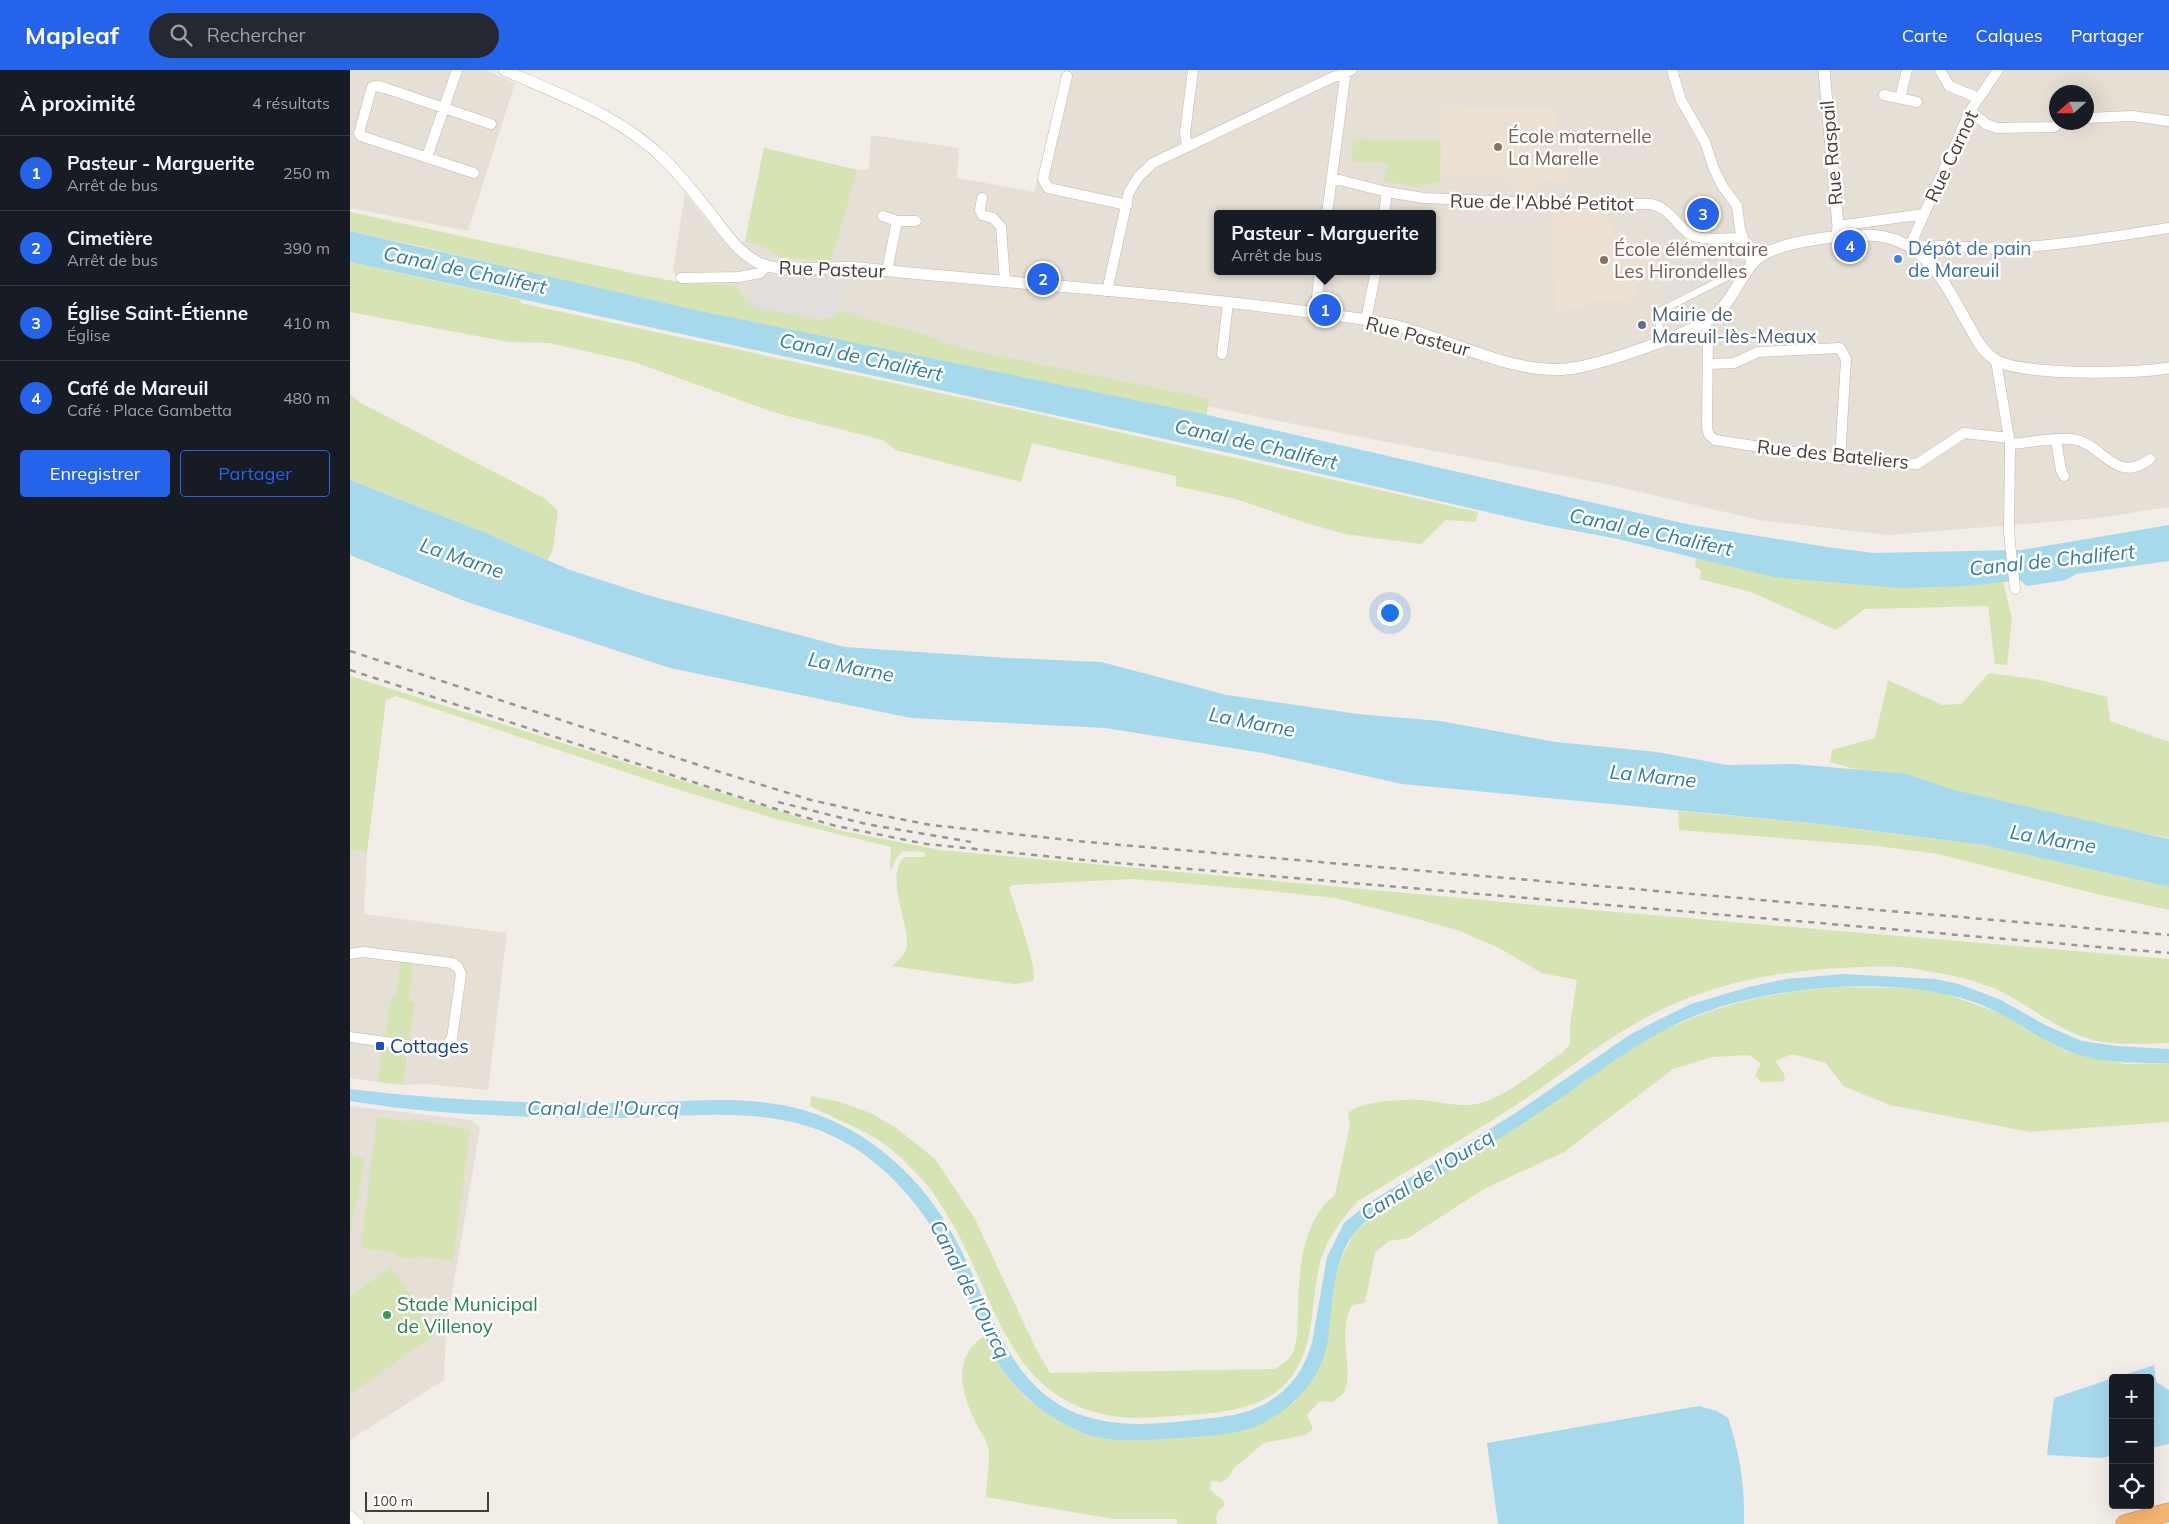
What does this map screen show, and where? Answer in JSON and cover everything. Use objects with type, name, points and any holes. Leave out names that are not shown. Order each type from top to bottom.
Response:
[{"type":"highway","points":[[2125,1524],[2169,1512]]},
{"type":"street","points":[[427,157],[457,70]]},
{"type":"street","name":"Rue Pasteur","points":[[504,70],[584,105],[621,126],[659,155],[691,190],[736,246],[753,260],[780,269],[840,266],[1108,291],[1315,313],[1394,325],[1529,369],[1566,369],[1585,366],[1646,346],[1705,323],[1722,309],[1752,264]]},
{"type":"street","points":[[1187,146],[1185,133],[1193,70]]},
{"type":"street","points":[[1672,70],[1680,100],[1705,142],[1720,181],[1737,206],[1742,238],[1752,264],[1762,254],[1771,250],[1837,232],[1924,214]]},
{"type":"street","name":"Rue Raspail","points":[[1824,70],[1837,232]]},
{"type":"street","points":[[1900,98],[1907,70]]},
{"type":"street","points":[[1940,70],[1950,86],[1979,98]]},
{"type":"street","name":"Rue Carnot","points":[[1912,247],[1924,214],[1970,111],[1998,70]]},
{"type":"street","points":[[1108,291],[1129,192],[1139,176],[1153,162],[1348,71]]},
{"type":"street","points":[[1328,210],[1348,71]]},
{"type":"street","points":[[1067,76],[1043,179],[1044,183],[1048,188],[1127,205]]},
{"type":"street","points":[[474,173],[361,136],[359,132],[372,87],[385,88],[491,124]]},
{"type":"street","points":[[1884,95],[1917,102]]},
{"type":"street","points":[[1970,111],[1986,124],[1997,128],[2049,127]]},
{"type":"street","points":[[2094,118],[2132,116],[2169,120]]},
{"type":"street","name":"Rue de l'Abbé Petitot","points":[[1332,178],[1387,192],[1443,200],[1652,204],[1661,206],[1691,235],[1699,238],[1742,238]]},
{"type":"street","points":[[1385,210],[1387,192]]},
{"type":"street","points":[[982,198],[980,210],[982,215],[993,218],[1001,227],[1005,282]]},
{"type":"street","points":[[883,216],[897,221],[916,221]]},
{"type":"street","points":[[887,271],[897,221]]},
{"type":"street","points":[[1912,247],[2006,248],[2092,239],[2169,228]]},
{"type":"street","points":[[1837,232],[1886,237],[1912,247],[1930,262],[1939,274],[1979,342],[1996,361],[2014,367],[2034,370],[2095,372],[2169,368]]},
{"type":"street","points":[[681,278],[739,277],[760,274],[767,266]]},
{"type":"street","points":[[1661,341],[1658,316],[1660,311],[1735,273]]},
{"type":"street","points":[[1315,313],[1320,275]]},
{"type":"street","points":[[1366,320],[1375,275]]},
{"type":"street","points":[[1222,354],[1228,303]]},
{"type":"street","points":[[1705,323],[1708,333],[1708,364],[1734,363],[1758,352],[1840,348],[1846,359],[1840,459]]},
{"type":"street","points":[[1996,361],[2010,439],[2009,540],[2015,588]]},
{"type":"street","name":"Rue des Bateliers","points":[[1708,364],[1709,436],[1714,440],[1840,459],[1917,464],[1964,434],[2010,439],[2072,439],[2088,445],[2112,463],[2132,468],[2140,466],[2150,459]]},
{"type":"street","points":[[2056,440],[2061,470],[2064,476]]},
{"type":"street","points":[[350,954],[363,952],[452,963],[458,967],[461,974],[452,1038],[445,1047],[434,1049],[350,1037]]},
{"type":"street","points":[[350,1516],[359,1524]]},
{"type":"shaded area","points":[[350,70],[485,70],[515,83],[468,231],[350,208]]},
{"type":"shaded area","points":[[1064,70],[2169,70],[2169,507],[2098,518],[1888,535],[1759,520],[1606,484],[1273,420],[988,361],[683,289],[673,271],[685,193],[726,244],[745,241],[764,148],[857,170],[869,169],[871,135],[959,148],[957,178],[1034,192]]},
{"type":"shaded area","name":"École maternelle La Marelle","points":[[1441,106],[1558,109],[1556,152],[1571,152],[1570,183],[1544,181],[1542,186],[1532,190],[1522,190],[1513,186],[1513,179],[1440,177]]},
{"type":"shaded area","name":"École élémentaire Les Hirondelles","points":[[1550,208],[1607,209],[1618,244],[1654,244],[1656,263],[1635,273],[1636,301],[1626,304],[1624,299],[1590,300],[1590,307],[1556,311]]},
{"type":"shaded area","points":[[1666,218],[1680,232],[1679,241],[1660,240],[1661,224]]},
{"type":"shaded area","points":[[1701,244],[1735,245],[1733,268],[1667,300],[1665,270],[1701,264]]},
{"type":"shaded area","points":[[844,273],[837,317],[817,320],[749,306],[759,276]]},
{"type":"shaded area","points":[[2068,428],[2069,439],[2025,443],[2024,431]]},
{"type":"shaded area","points":[[350,850],[367,853],[364,914],[507,933],[488,1090],[426,1084],[404,1085],[415,1002],[409,1001],[414,963],[400,960],[396,998],[390,997],[378,1082],[350,1078]]},
{"type":"shaded area","points":[[350,1106],[471,1120],[480,1128],[446,1329],[444,1380],[350,1440]]},
{"type":"green space","points":[[1353,139],[1441,141],[1440,182],[1416,187],[1384,181],[1389,163],[1352,162]]},
{"type":"green space","points":[[764,148],[857,170],[831,261],[782,257],[764,247],[745,241]]},
{"type":"green space","points":[[350,212],[641,275],[684,283],[737,286],[745,301],[752,300],[786,285],[842,290],[834,310],[923,334],[955,347],[1209,399],[1206,418],[708,315],[350,231]]},
{"type":"green space","points":[[350,262],[521,300],[520,303],[1033,413],[1478,512],[1476,522],[1446,520],[1421,544],[1345,534],[1236,499],[1176,486],[1176,476],[1032,443],[1021,482],[896,450],[883,440],[776,413],[634,362],[549,343],[509,342],[350,312]]},
{"type":"green space","points":[[350,394],[359,402],[544,498],[558,511],[553,549],[548,560],[486,533],[350,480]]},
{"type":"green space","points":[[1697,552],[2003,581],[2012,618],[2007,665],[1995,664],[1988,606],[1865,609],[1836,630],[1751,592],[1700,579],[1701,570],[1695,567]]},
{"type":"green space","points":[[1989,673],[2040,680],[2107,697],[2110,721],[2169,742],[2169,838],[1940,793],[1830,762],[1832,750],[1875,738],[1888,680],[1942,705],[1961,704]]},
{"type":"green space","points":[[350,676],[842,831],[940,850],[1558,907],[2169,959],[2169,1043],[2121,1044],[2093,1040],[2057,1025],[1992,987],[1938,973],[1907,968],[1859,967],[1790,973],[1741,982],[1693,996],[1629,1027],[1513,1107],[1357,1202],[1327,1243],[1317,1275],[1307,1344],[1293,1375],[1281,1388],[1257,1403],[1230,1410],[1202,1414],[1120,1417],[1084,1408],[1055,1393],[1032,1373],[1014,1348],[998,1320],[956,1230],[939,1201],[924,1181],[894,1151],[877,1139],[810,1106],[811,1096],[840,1102],[870,1113],[895,1127],[935,1159],[975,1219],[1036,1349],[1050,1373],[1274,1369],[1288,1359],[1296,1344],[1301,1262],[1315,1218],[1324,1205],[1335,1195],[1350,1125],[1348,1114],[1361,1106],[1404,1100],[1470,1105],[1481,1103],[1506,1092],[1562,1053],[1570,1044],[1570,1025],[1577,980],[1542,973],[1499,948],[1460,931],[1335,898],[1133,879],[1013,885],[1009,888],[1029,951],[1034,974],[1033,981],[1015,984],[892,966],[904,954],[907,948],[897,887],[899,865],[904,857],[925,857],[925,852],[903,851],[897,857],[890,871],[891,847],[773,818],[667,786],[396,696],[386,700],[367,853],[350,850]]},
{"type":"green space","points":[[1678,811],[1821,824],[1983,845],[2169,887],[2169,910],[1938,854],[1878,846],[1679,830]]},
{"type":"green space","points":[[400,960],[414,963],[409,1001],[415,1002],[410,1040],[385,1036],[390,997],[396,997]]},
{"type":"green space","points":[[1835,987],[1920,988],[1943,993],[1997,1012],[2065,1051],[2125,1064],[2169,1063],[2169,1122],[2030,1132],[1890,1105],[1843,1086],[1826,1063],[1792,1054],[1775,1061],[1784,1074],[1785,1081],[1761,1082],[1755,1075],[1761,1064],[1749,1055],[1713,1057],[1673,1069],[1564,1152],[1484,1189],[1408,1238],[1389,1241],[1375,1252],[1365,1303],[1352,1305],[1348,1316],[1345,1340],[1348,1375],[1344,1392],[1332,1402],[1320,1401],[1307,1415],[1313,1429],[1305,1435],[1264,1443],[1234,1468],[1228,1478],[1221,1482],[1211,1481],[1210,1490],[1223,1500],[1225,1505],[1217,1514],[1217,1524],[1177,1524],[1177,1519],[1114,1519],[986,1497],[989,1452],[969,1408],[962,1374],[967,1354],[974,1344],[984,1336],[992,1354],[1010,1381],[1029,1401],[1100,1438],[1166,1439],[1245,1431],[1274,1417],[1296,1401],[1341,1259],[1355,1232],[1376,1214],[1648,1038],[1716,1009],[1762,997]]},
{"type":"green space","points":[[382,1045],[408,1049],[404,1085],[378,1082]]},
{"type":"green space","points":[[377,1117],[411,1122],[412,1119],[470,1130],[453,1261],[418,1256],[418,1259],[395,1256],[395,1253],[361,1248]]},
{"type":"green space","points":[[350,1154],[365,1159],[350,1233]]},
{"type":"green space","name":"Stade Municipal de Villenoy","points":[[391,1267],[437,1334],[350,1394],[350,1296]]},
{"type":"water","name":"Canal de Chalifert","points":[[350,231],[700,311],[1208,415],[1691,525],[1873,553],[2021,550],[2169,525],[2169,561],[2076,574],[2066,580],[2027,586],[2020,580],[1968,586],[1899,588],[1773,577],[1618,539],[1544,525],[1234,454],[350,262]]},
{"type":"water","name":"La Marne","points":[[350,480],[486,533],[570,570],[647,595],[845,647],[1101,662],[1227,695],[1358,714],[1440,721],[1556,742],[1657,752],[1727,765],[1794,764],[1907,774],[1954,790],[2169,839],[2169,887],[1983,845],[1821,824],[1402,784],[1263,753],[1105,728],[911,718],[670,668],[467,602],[350,555]]},
{"type":"water","name":"Canal de l'Ourcq","points":[[1844,974],[1935,979],[1959,984],[1999,999],[2047,1026],[2082,1041],[2116,1046],[2169,1049],[2169,1063],[2114,1062],[2087,1057],[2061,1048],[1974,1002],[1945,994],[1912,989],[1878,986],[1809,989],[1743,1001],[1694,1016],[1640,1044],[1525,1122],[1386,1207],[1364,1223],[1346,1246],[1338,1267],[1325,1353],[1320,1366],[1305,1389],[1296,1400],[1275,1417],[1250,1429],[1195,1437],[1113,1440],[1097,1437],[1065,1425],[1028,1399],[1000,1366],[990,1349],[955,1269],[936,1235],[915,1204],[903,1189],[875,1163],[859,1151],[829,1134],[799,1124],[767,1118],[734,1115],[635,1118],[508,1116],[444,1112],[350,1101],[350,1089],[452,1099],[519,1102],[621,1103],[722,1100],[772,1103],[797,1108],[821,1116],[860,1135],[878,1147],[910,1176],[924,1192],[949,1228],[1007,1348],[1024,1374],[1046,1396],[1074,1412],[1110,1422],[1150,1424],[1179,1422],[1220,1417],[1252,1410],[1278,1395],[1289,1385],[1299,1373],[1312,1343],[1327,1257],[1344,1223],[1367,1204],[1514,1114],[1631,1034],[1691,1004],[1749,987],[1786,979]]},
{"type":"water","points":[[2154,1365],[2156,1382],[2169,1390],[2169,1444],[2154,1447],[2154,1374],[2127,1374]]},
{"type":"water","points":[[2109,1379],[2109,1456],[2101,1458],[2047,1455],[2054,1398]]},
{"type":"water","points":[[1699,1406],[1717,1411],[1728,1418],[1741,1470],[1744,1524],[1498,1524],[1487,1443]]},
{"type":"railway","points":[[350,651],[811,800],[931,825],[1087,842],[2169,935]]},
{"type":"railway","points":[[350,670],[776,809],[836,826],[926,844],[1084,860],[2169,953]]},
{"type":"railway","points":[[778,802],[866,824],[971,842]]},
{"type":"place","name":"École maternelle La Marelle","points":[[1498,147]]},
{"type":"place","name":"Église Saint-Étienne","points":[[1703,214]]},
{"type":"place","name":"Café de Mareuil","points":[[1850,246]]},
{"type":"place","name":"Dépôt de pain de Mareuil","points":[[1898,259]]},
{"type":"place","name":"École élémentaire Les Hirondelles","points":[[1604,260]]},
{"type":"place","name":"Cimetière","points":[[1043,279]]},
{"type":"place","name":"Pasteur - Marguerite","points":[[1325,310]]},
{"type":"place","name":"Mairie de Mareuil-lès-Meaux","points":[[1642,325]]},
{"type":"place","name":"Cottages","points":[[380,1046]]},
{"type":"place","name":"Stade Municipal de Villenoy","points":[[387,1315]]}]
